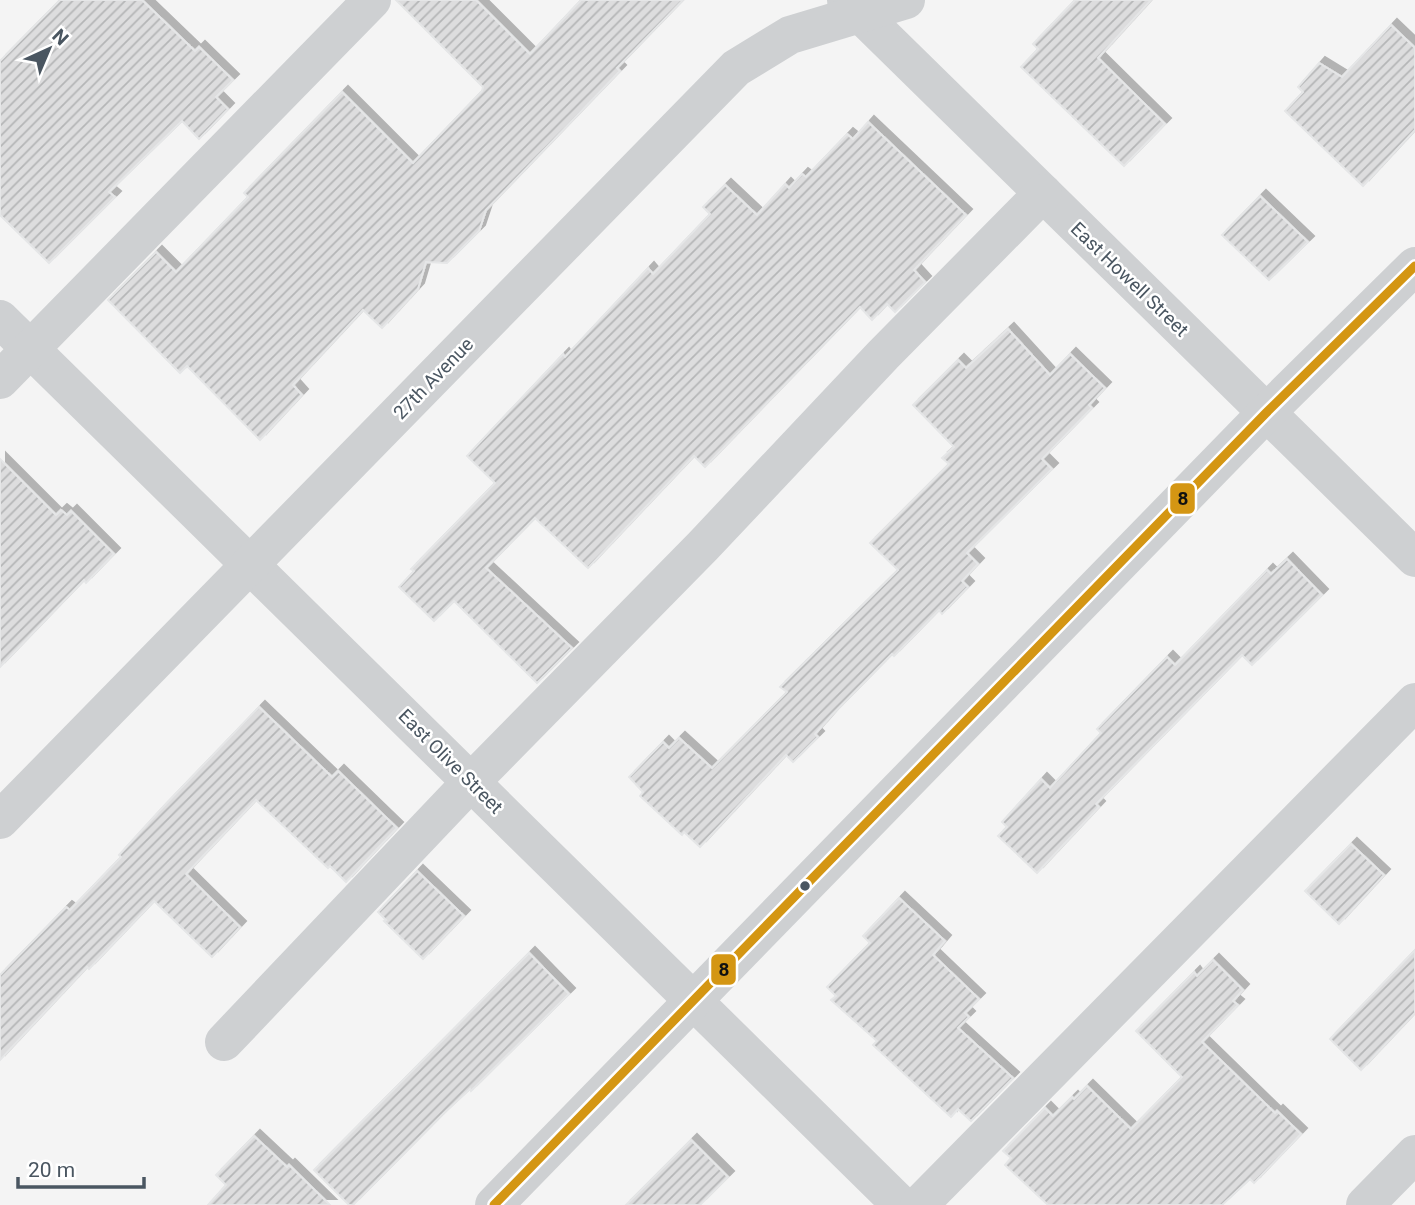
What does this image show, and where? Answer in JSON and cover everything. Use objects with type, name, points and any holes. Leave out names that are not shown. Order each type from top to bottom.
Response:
[{"type":"street","points":[[0,380],[372,0]]},
{"type":"street","name":"27th Avenue","points":[[0,820],[736,68],[790,35],[853,7],[906,0]]},
{"type":"street","name":"East Howell Street","points":[[853,7],[1415,558]]},
{"type":"street","points":[[224,1042],[471,782],[1043,193]]},
{"type":"street","points":[[494,1205],[1266,413],[1415,266]]},
{"type":"street","name":"East Olive Street","points":[[0,319],[901,1205]]},
{"type":"street","points":[[919,1205],[1415,702]]},
{"type":"street","points":[[1365,1205],[1415,1154]]},
{"type":"building","points":[[60,0],[142,0],[195,51],[199,47],[233,80],[216,97],[228,109],[199,139],[182,121],[109,192],[115,197],[49,263],[0,215],[0,61]]},
{"type":"building","points":[[396,0],[476,0],[530,54],[581,0],[683,0],[617,68],[620,71],[486,210],[479,231],[447,263],[426,262],[418,289],[382,328],[363,310],[293,385],[302,395],[260,440],[187,366],[180,373],[108,300],[156,252],[176,272],[248,197],[244,193],[342,92],[413,163],[483,87]]},
{"type":"building","points":[[1075,0],[1151,0],[1098,58],[1165,124],[1124,166],[1021,67],[1038,49],[1033,44]]},
{"type":"building","points":[[1391,25],[1415,48],[1415,130],[1363,186],[1285,111],[1303,92],[1298,87],[1319,63],[1342,77]]},
{"type":"building","points":[[868,122],[966,215],[914,270],[925,282],[895,312],[887,304],[872,320],[860,307],[705,467],[694,456],[588,568],[535,518],[486,568],[572,648],[537,683],[454,601],[434,621],[399,587],[414,571],[411,569],[495,483],[467,456],[648,268],[653,274],[710,214],[703,207],[725,185],[757,215],[785,184],[789,188],[802,174],[806,177],[847,134],[853,139]]},
{"type":"building","points":[[1260,196],[1308,242],[1269,280],[1222,235]]},
{"type":"building","points":[[1008,329],[1050,375],[1070,354],[1105,388],[1089,405],[1092,408],[1042,459],[1052,469],[967,553],[978,564],[962,581],[968,587],[942,614],[939,610],[894,656],[892,654],[832,715],[815,734],[818,737],[793,762],[786,755],[700,847],[684,832],[682,835],[640,796],[643,792],[629,777],[663,742],[669,748],[679,738],[712,768],[787,692],[780,687],[898,570],[870,543],[949,464],[942,458],[954,447],[913,405],[958,360],[966,368]]},
{"type":"building","points":[[0,459],[56,515],[61,510],[67,515],[71,511],[114,554],[86,583],[84,580],[0,667]]},
{"type":"building","points":[[1287,559],[1322,595],[1252,665],[1242,655],[1096,804],[1099,807],[1037,873],[998,836],[1007,827],[1002,822],[1041,779],[1050,788],[1101,733],[1097,729],[1167,657],[1175,665],[1267,570],[1271,574]]},
{"type":"building","points":[[259,707],[332,777],[338,771],[397,828],[346,882],[256,800],[186,874],[240,927],[212,957],[154,901],[89,969],[87,967],[0,1060],[0,975],[66,907],[70,910],[121,857],[119,855],[161,809]]},
{"type":"building","points":[[1351,844],[1384,875],[1339,924],[1305,891]]},
{"type":"building","points":[[417,871],[464,916],[423,959],[378,912]]},
{"type":"building","points":[[899,898],[945,941],[933,955],[979,999],[965,1013],[969,1017],[958,1028],[1013,1078],[971,1121],[958,1109],[951,1117],[873,1045],[877,1041],[831,1000],[836,996],[827,987],[870,943],[863,936]]},
{"type":"building","points":[[1415,950],[1415,1013],[1361,1070],[1330,1039]]},
{"type":"building","points":[[529,953],[569,994],[471,1091],[470,1089],[442,1115],[353,1205],[349,1205],[314,1170]]},
{"type":"building","points":[[1213,960],[1243,990],[1233,1001],[1238,1005],[1202,1042],[1275,1113],[1277,1111],[1301,1134],[1254,1183],[1250,1179],[1222,1205],[1048,1205],[1005,1165],[1011,1158],[1003,1151],[1045,1108],[1053,1116],[1087,1086],[1131,1129],[1182,1077],[1136,1031],[1194,972],[1197,976]]},
{"type":"building","points":[[254,1136],[330,1205],[208,1205],[226,1185],[216,1175]]},
{"type":"building","points":[[691,1140],[728,1177],[700,1205],[626,1205]]},
{"type":"transit line","name":"8","points":[[494,1205],[1266,413],[1415,266]]}]
